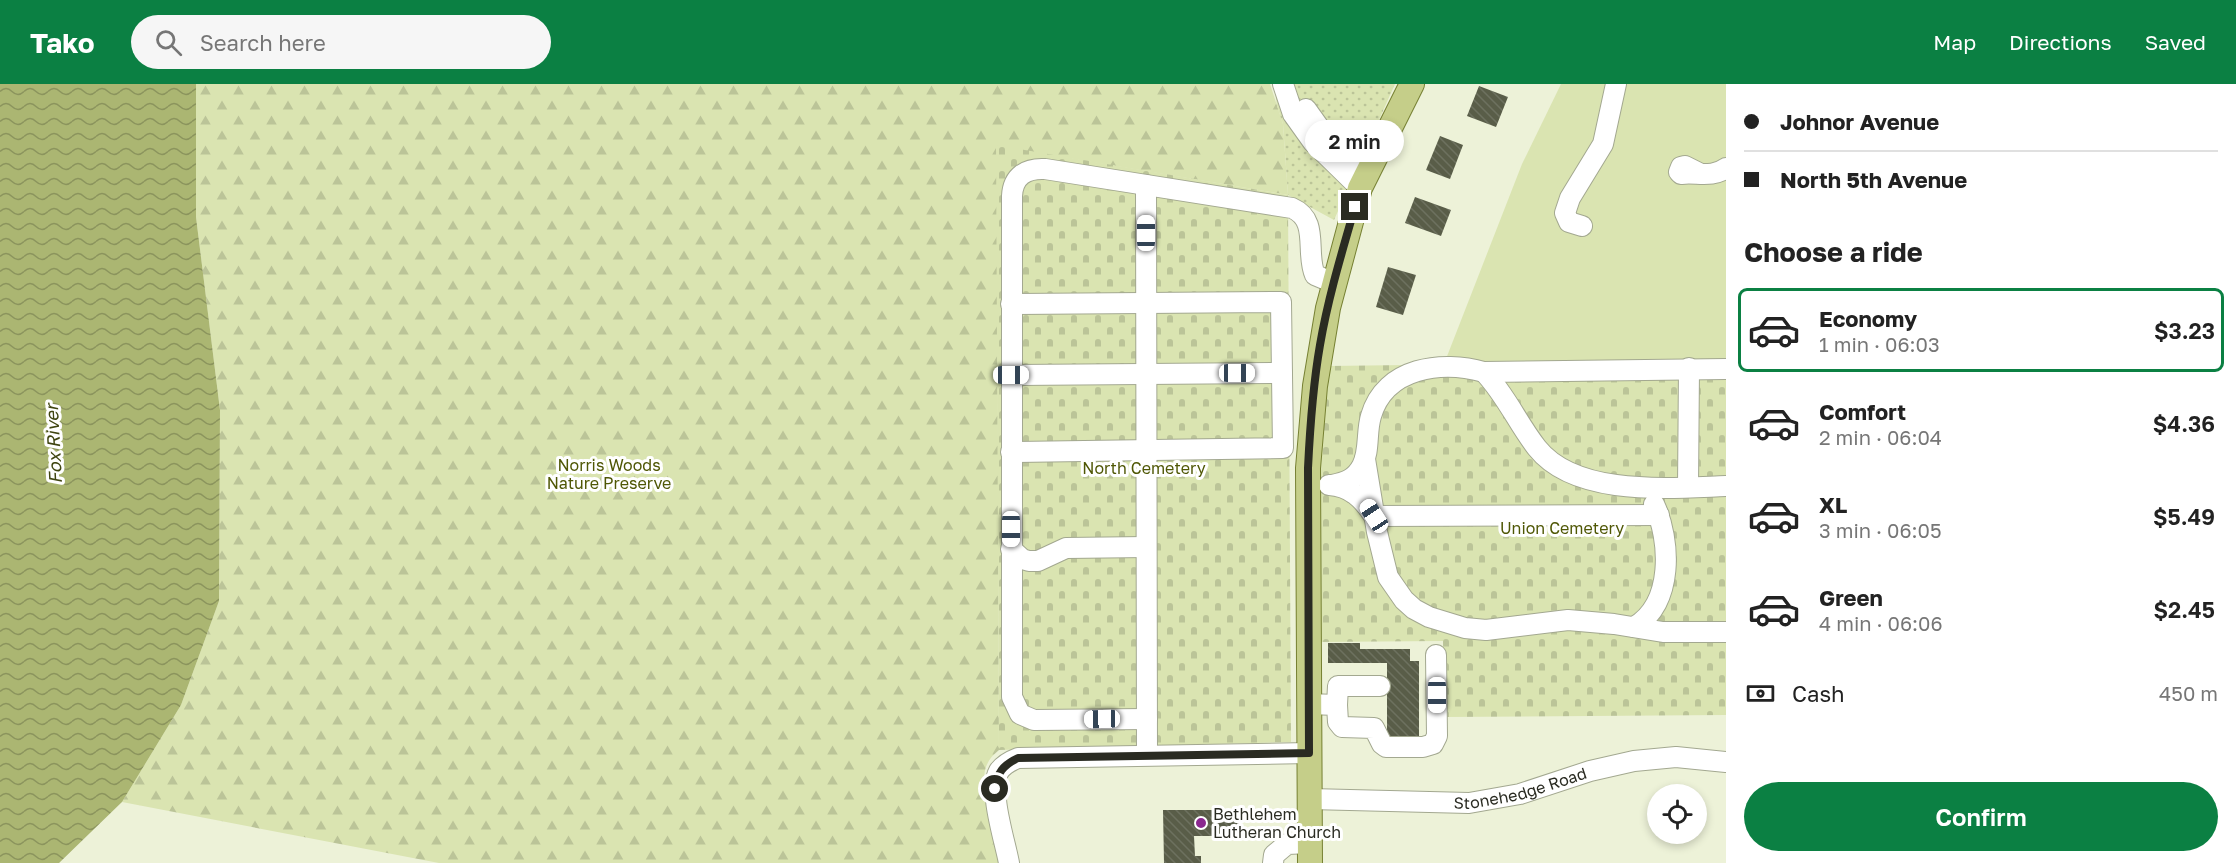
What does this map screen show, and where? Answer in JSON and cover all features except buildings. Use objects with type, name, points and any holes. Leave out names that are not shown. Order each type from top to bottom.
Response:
[{"type":"main road","points":[[1310,853],[1308,486],[1310,425],[1320,345],[1334,283],[1364,179],[1412,84]]},
{"type":"street","points":[[1283,84],[1293,114],[1313,142],[1364,179]]},
{"type":"street","points":[[1292,84],[1300,101],[1321,130],[1364,179]]},
{"type":"street","points":[[1582,226],[1569,222],[1565,213],[1570,198],[1603,144],[1616,84]]},
{"type":"street","points":[[1147,718],[1034,720],[1020,714],[1014,704],[1011,689],[1012,188],[1018,176],[1030,169],[1045,168],[1289,208],[1298,211],[1306,222],[1311,236],[1313,272],[1318,278],[1334,283]]},
{"type":"street","points":[[1699,173],[1715,173],[1726,168]]},
{"type":"street","points":[[1146,185],[1147,755]]},
{"type":"street","points":[[1011,304],[1281,302],[1282,373],[1282,448],[1011,452]]},
{"type":"street","points":[[1726,369],[1484,372],[1463,368],[1424,368],[1394,381],[1386,388],[1373,408],[1365,459],[1374,516],[1388,577],[1404,600],[1414,609],[1429,617],[1465,628],[1486,630],[1568,620],[1675,632],[1726,632]]},
{"type":"street","points":[[1688,487],[1689,368]]},
{"type":"street","points":[[1484,372],[1498,387],[1544,456],[1575,474],[1638,487],[1726,486]]},
{"type":"street","points":[[1011,375],[1282,373]]},
{"type":"street","points":[[1332,485],[1353,478],[1365,459]]},
{"type":"street","points":[[1308,486],[1342,487],[1359,497],[1374,516]]},
{"type":"street","points":[[1634,627],[1642,622],[1655,604],[1664,579],[1664,540],[1659,515],[1652,501],[1638,487]]},
{"type":"street","points":[[1374,516],[1659,515]]},
{"type":"street","points":[[1011,549],[1022,559],[1038,561],[1066,548],[1146,547]]},
{"type":"street","points":[[1380,686],[1338,686],[1338,722],[1342,727],[1374,728],[1386,747],[1423,747],[1433,744],[1437,736],[1436,655]]},
{"type":"street","points":[[1308,704],[1337,705]]},
{"type":"street","points":[[1009,863],[995,789],[1000,770],[1007,762],[1033,756],[1309,753]]},
{"type":"street","name":"Stonehedge Road","points":[[1310,799],[1469,802],[1521,794],[1590,771],[1634,761],[1676,757],[1726,762]]},
{"type":"street","points":[[1273,863],[1274,855],[1287,844],[1310,853]]},
{"type":"green space","name":"Norris Woods Nature Preserve","points":[[196,84],[1270,84],[1283,124],[1288,195],[997,146],[999,750],[987,764],[984,781],[1001,863],[439,863],[122,802],[181,705],[219,601],[220,410],[196,217]]},
{"type":"green space","points":[[1274,84],[1395,84],[1334,220],[1288,195],[1283,124],[1277,106]]},
{"type":"green space","points":[[1561,84],[1726,84],[1726,361],[1444,364],[1522,164]]},
{"type":"green space","name":"North Cemetery","points":[[996,145],[1288,195],[1291,742],[999,750]]},
{"type":"green space","name":"Union Cemetery","points":[[1726,361],[1726,715],[1444,717],[1443,641],[1318,642],[1318,486],[1328,366]]},
{"type":"water","name":"Fox River","points":[[0,84],[196,84],[196,217],[220,410],[219,601],[181,705],[122,802],[59,863],[0,863]]},
{"type":"place","name":"Bethlehem Lutheran Church","points":[[1201,823]]},
{"type":"route","points":[[995,789],[996,779],[1007,762],[1033,756],[1309,753],[1308,468],[1310,425],[1320,345],[1355,207]]}]
